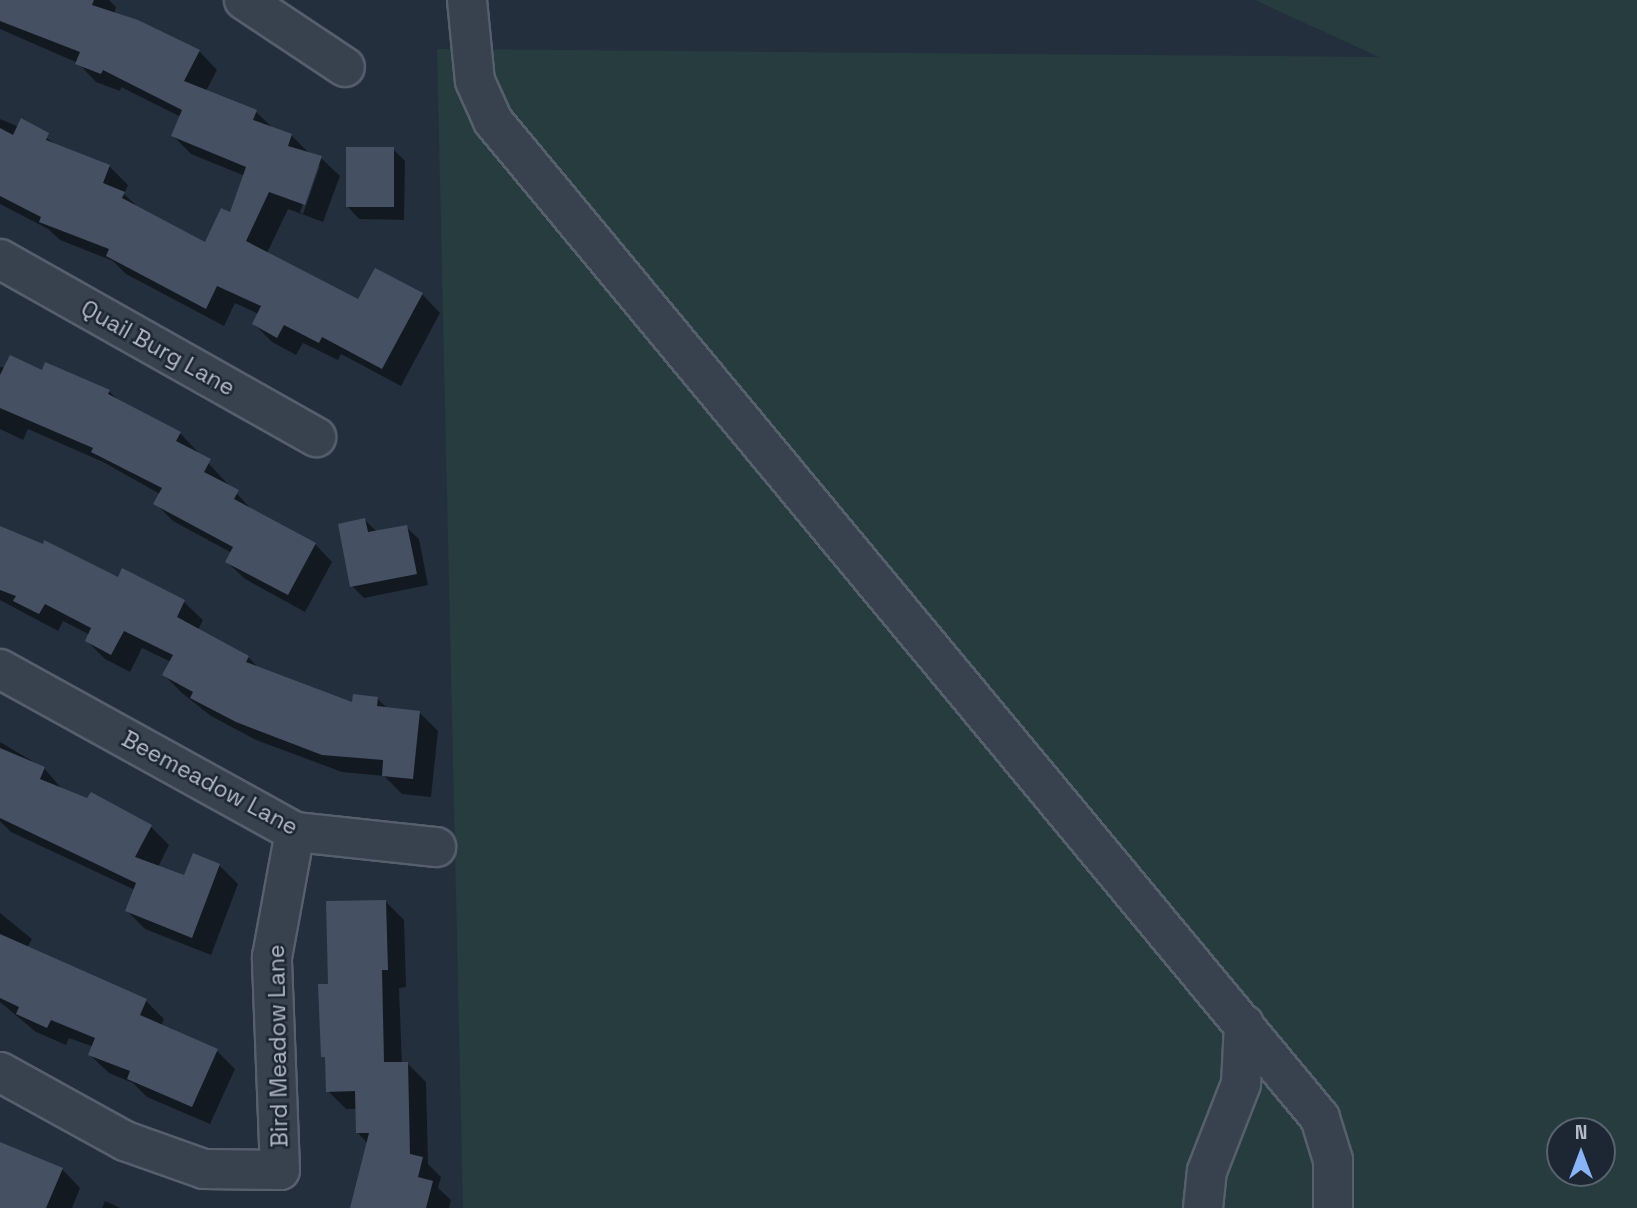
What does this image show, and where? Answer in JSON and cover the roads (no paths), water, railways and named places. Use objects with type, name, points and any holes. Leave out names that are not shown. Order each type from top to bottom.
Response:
[{"type":"street","points":[[244,0],[345,68]]},
{"type":"street","points":[[467,0],[475,80],[493,121],[1320,1118],[1332,1160],[1333,1208]]},
{"type":"street","name":"Quail Burg Lane","points":[[0,259],[316,437]]},
{"type":"street","name":"Beemeadow Lane","points":[[0,669],[295,832],[436,847]]},
{"type":"street","name":"Bird Meadow Lane","points":[[0,1072],[138,1146],[204,1169],[279,1170],[272,957],[295,832]]},
{"type":"street","points":[[1203,1208],[1207,1171],[1241,1084],[1244,1024]]}]
